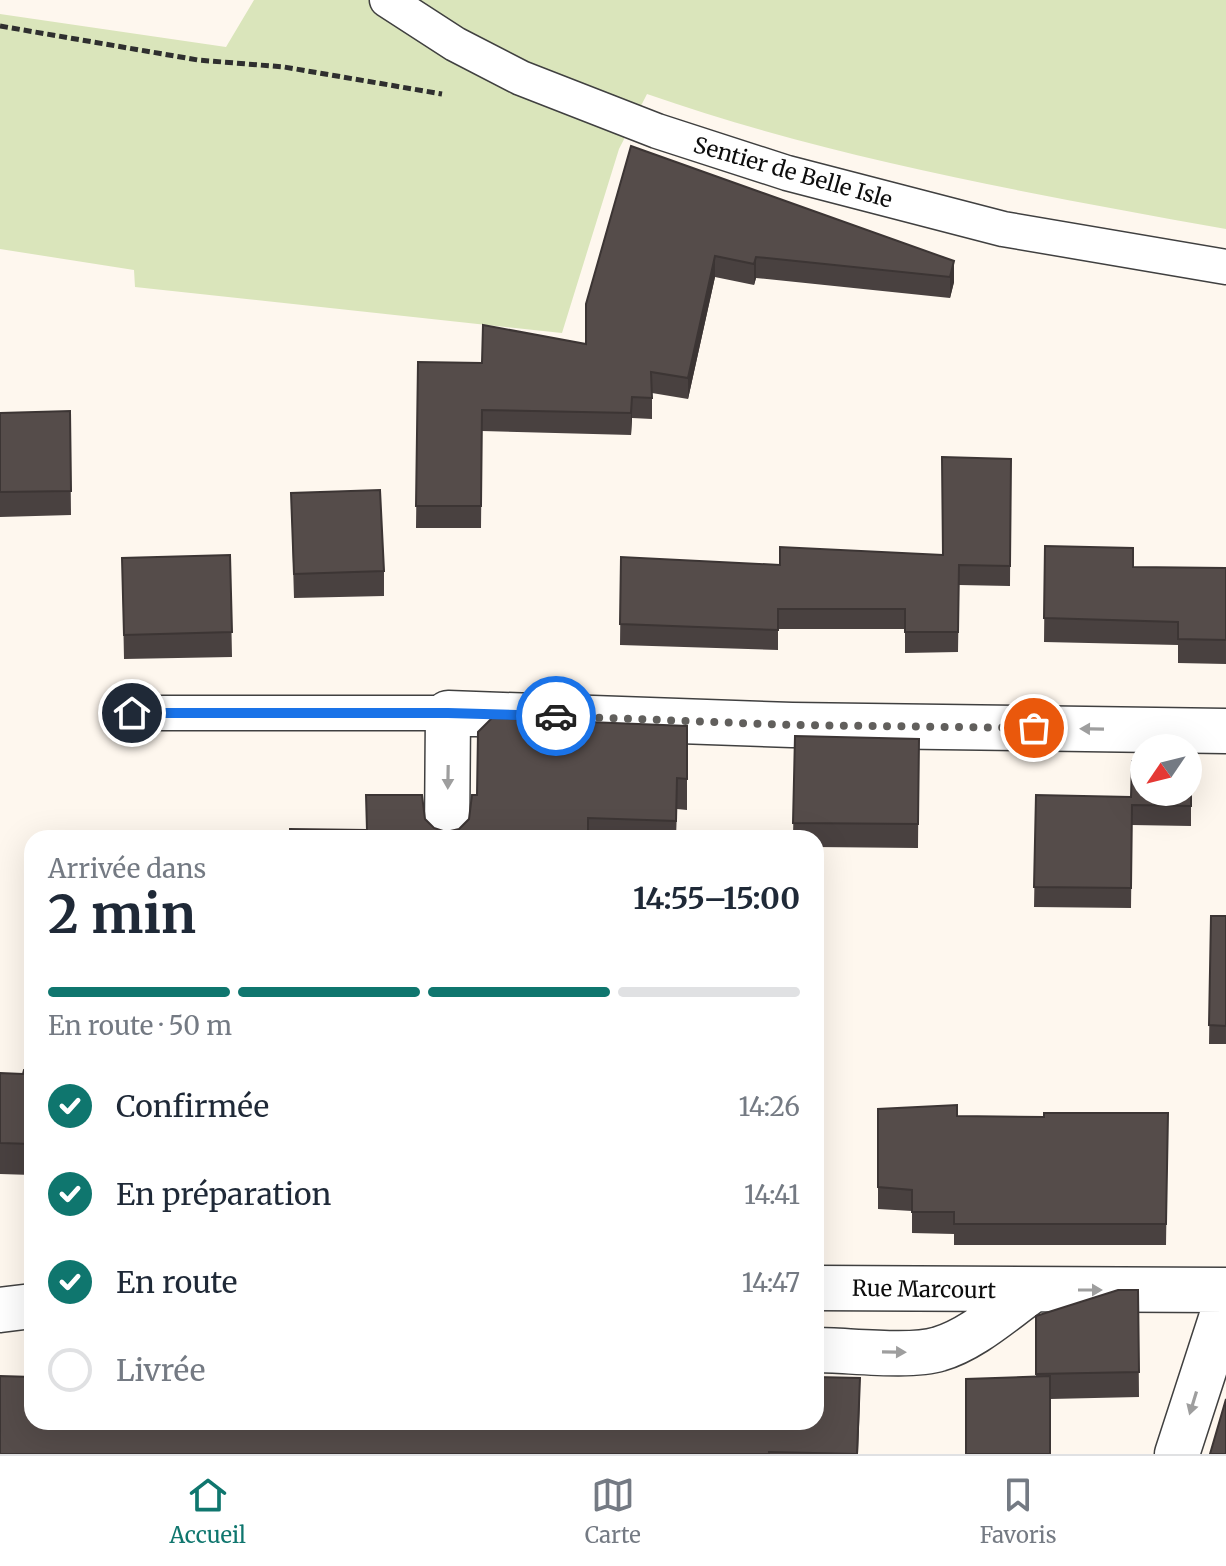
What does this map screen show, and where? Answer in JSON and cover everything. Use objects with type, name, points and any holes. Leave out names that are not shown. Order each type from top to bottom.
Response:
[{"type":"street","points":[[447,830],[448,713],[792,725],[1226,731]]},
{"type":"street","name":"Rue Marcourt","points":[[824,1288],[1226,1290]]},
{"type":"street","name":"Rue Marcourt","points":[[824,1350],[920,1352],[938,1349],[974,1331],[1033,1290]]},
{"type":"street","points":[[1177,1454],[1216,1360],[1226,1303]]},
{"type":"lane","name":"Sentier de Belle Isle","points":[[387,0],[455,44],[521,78],[657,131],[772,168],[1003,229],[1226,267]]},
{"type":"lane","points":[[132,713],[448,713]]},
{"type":"path","points":[[0,26],[198,60],[284,67],[443,94]]},
{"type":"green space","points":[[254,0],[1226,0],[1226,229],[1007,188],[861,156],[789,138],[647,94],[619,149],[562,333],[135,287],[134,270],[0,249],[0,14],[226,47]]},
{"type":"building","points":[[631,146],[954,261],[950,277],[756,257],[754,264],[715,256],[688,378],[651,372],[652,398],[632,397],[631,413],[482,410],[481,506],[416,506],[418,362],[482,363],[483,325],[586,344],[586,304]]},
{"type":"building","points":[[70,411],[71,491],[0,492],[0,413]]},
{"type":"building","points":[[942,457],[1011,459],[1010,566],[959,565],[958,632],[905,632],[905,609],[778,609],[778,630],[620,624],[621,557],[780,565],[780,547],[943,555]]},
{"type":"building","points":[[380,490],[384,571],[294,574],[291,493]]},
{"type":"building","points":[[1045,546],[1133,548],[1133,567],[1226,568],[1226,640],[1178,639],[1178,622],[1044,618]]},
{"type":"building","points":[[230,555],[232,632],[124,635],[122,558]]},
{"type":"building","points":[[492,718],[687,726],[687,779],[677,778],[676,821],[588,818],[588,830],[455,830],[469,819],[472,795],[477,795],[478,732]]},
{"type":"building","points":[[795,736],[919,739],[918,824],[793,823]]},
{"type":"building","points":[[366,795],[422,795],[425,819],[440,830],[367,830]]},
{"type":"building","points":[[1036,795],[1130,797],[1131,888],[1034,887]]},
{"type":"building","points":[[1211,916],[1226,916],[1226,1026],[1209,1025]]},
{"type":"building","points":[[24,1070],[24,1144],[0,1143],[0,1073],[23,1074]]},
{"type":"building","points":[[957,1105],[957,1116],[1168,1113],[1166,1224],[954,1224],[954,1212],[912,1212],[912,1190],[878,1187],[878,1109]]},
{"type":"building","points":[[1118,1290],[1138,1290],[1139,1372],[1036,1374],[1036,1316]]},
{"type":"building","points":[[0,1376],[24,1377],[24,1430],[824,1430],[824,1377],[860,1378],[857,1454],[0,1454]]},
{"type":"building","points":[[1050,1376],[1050,1454],[966,1454],[966,1379]]},
{"type":"building","points":[[1226,1399],[1226,1454],[1210,1454]]},
{"type":"way so far","points":[[556,716],[792,725],[1034,728]]},
{"type":"route","points":[[132,713],[556,716]]}]
